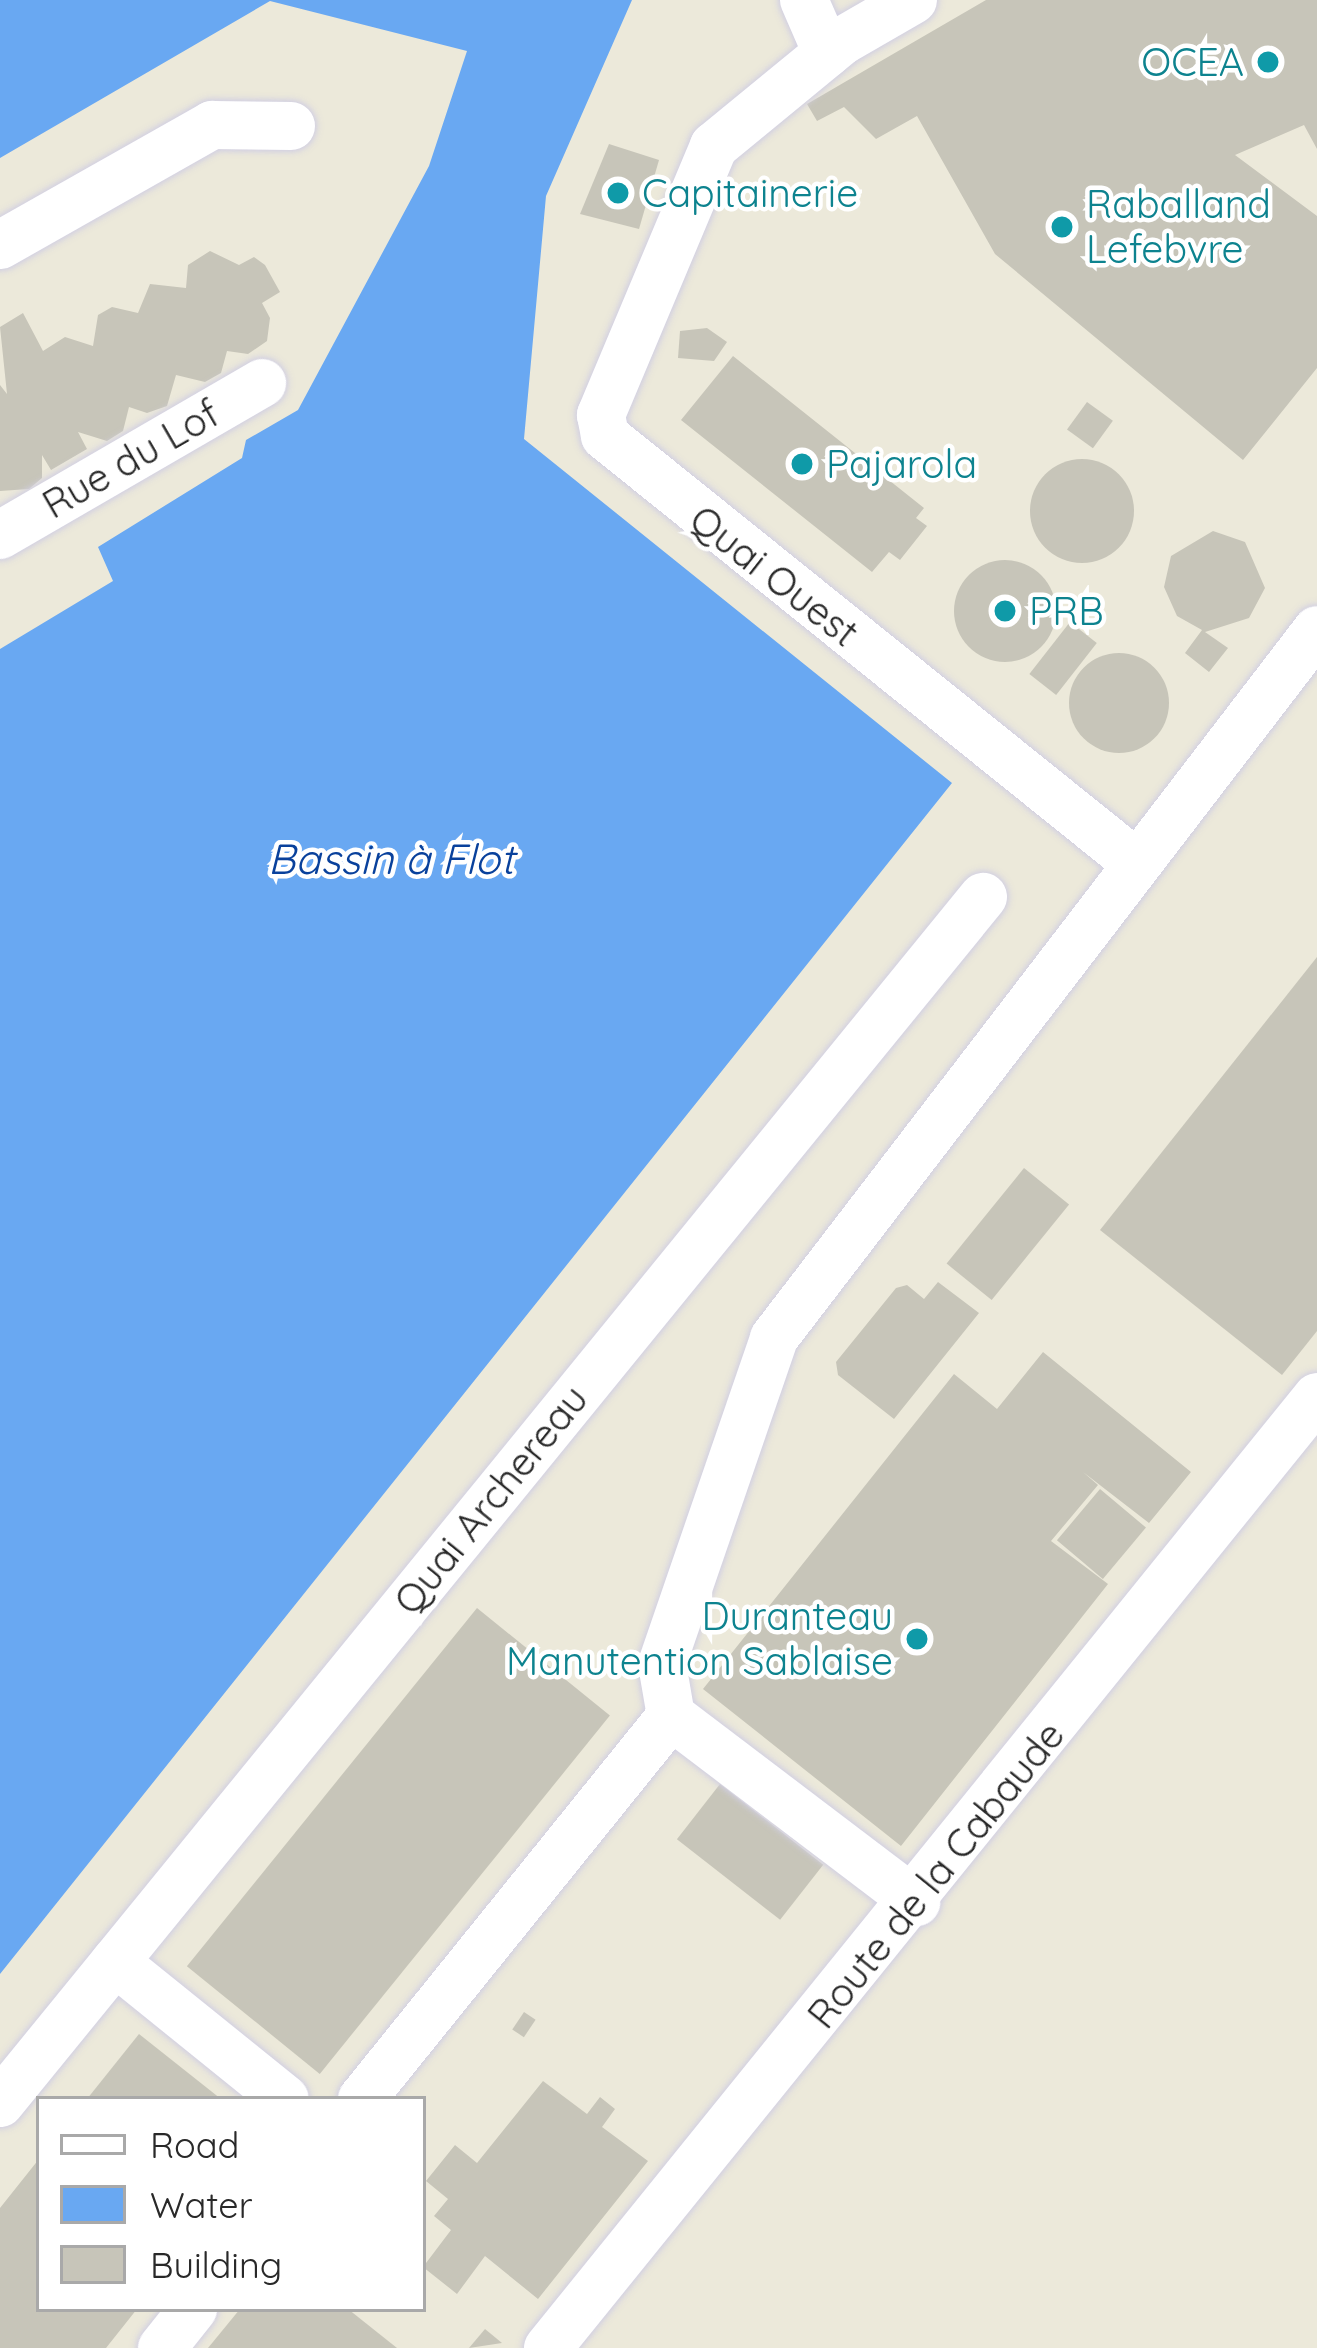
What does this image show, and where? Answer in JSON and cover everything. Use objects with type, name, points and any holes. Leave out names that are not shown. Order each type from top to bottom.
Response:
[{"type":"street","points":[[804,0],[827,53]]},
{"type":"street","name":"Quai Ouest","points":[[913,0],[827,53],[715,146],[682,209],[601,415],[605,436],[1136,863]]},
{"type":"street","points":[[0,245],[212,125],[291,126]]},
{"type":"street","name":"Rue du Lof","points":[[0,535],[262,383]]},
{"type":"street","points":[[916,1902],[671,1716],[662,1664],[774,1338],[1317,630]]},
{"type":"street","name":"Quai Archereau","points":[[0,2103],[983,897]]},
{"type":"street","name":"Route de la Cabaude","points":[[548,2348],[916,1902],[1317,1397]]},
{"type":"street","points":[[364,2096],[671,1716]]},
{"type":"street","points":[[115,1962],[281,2096]]},
{"type":"street","points":[[162,2348],[192,2312]]},
{"type":"water","name":"Bassin à Flot","points":[[0,0],[632,0],[546,196],[524,439],[952,783],[0,1974],[0,649],[113,581],[98,547],[242,458],[246,440],[298,410],[429,166],[467,51],[270,1],[0,158]]},
{"type":"building","name":"Raballand Lefebvre","points":[[986,0],[1317,0],[1317,149],[1304,125],[1235,155],[1317,216],[1317,368],[1243,460],[995,254],[917,116],[876,139],[844,107],[817,121],[807,104]]},
{"type":"building","name":"Capitainerie","points":[[609,144],[659,160],[639,229],[580,214]]},
{"type":"building","points":[[210,251],[239,265],[254,257],[265,265],[280,292],[262,303],[270,318],[267,341],[248,354],[227,351],[221,373],[205,382],[176,375],[167,406],[147,413],[129,407],[123,431],[107,441],[78,432],[87,449],[51,470],[42,455],[42,478],[29,489],[0,491],[0,385],[7,394],[0,327],[23,313],[43,351],[65,337],[93,346],[98,315],[112,307],[138,313],[150,284],[186,288],[188,265]]},
{"type":"building","points":[[707,328],[727,342],[714,361],[678,358],[680,331]]},
{"type":"building","name":"Pajarola","points":[[733,356],[924,508],[916,518],[927,526],[900,560],[889,552],[872,572],[681,420]]},
{"type":"building","points":[[1087,402],[1113,421],[1093,448],[1067,430]]},
{"type":"building","points":[[1082,459],[1102,463],[1125,482],[1134,511],[1130,531],[1111,554],[1082,563],[1062,559],[1039,540],[1030,511],[1034,491],[1053,468]]},
{"type":"building","points":[[1213,531],[1245,542],[1265,588],[1249,618],[1205,632],[1228,648],[1209,672],[1185,653],[1202,630],[1177,616],[1164,587],[1171,556]]},
{"type":"building","name":"PRB","points":[[1005,560],[1034,568],[1048,582],[1056,611],[1048,640],[1034,654],[1005,662],[976,654],[962,640],[954,611],[962,582],[976,568]]},
{"type":"building","points":[[1070,622],[1097,643],[1056,695],[1029,674]]},
{"type":"building","name":"PRB","points":[[1119,653],[1138,656],[1155,667],[1166,684],[1166,722],[1155,739],[1138,750],[1119,753],[1100,750],[1083,739],[1072,722],[1069,703],[1072,684],[1083,667],[1100,656]]},
{"type":"building","points":[[1317,957],[1317,1331],[1282,1375],[1100,1230]]},
{"type":"building","points":[[1024,1168],[1069,1205],[992,1300],[947,1264]]},
{"type":"building","points":[[938,1282],[979,1313],[894,1419],[838,1375],[836,1362],[896,1288],[907,1285],[924,1299]]},
{"type":"building","name":"Duranteau Manutention Sablaise","points":[[1043,1352],[1191,1472],[1149,1523],[1083,1472],[1098,1485],[1051,1541],[1108,1584],[901,1846],[703,1689],[954,1374],[997,1409]]},
{"type":"building","points":[[1100,1489],[1146,1528],[1103,1579],[1057,1540]]},
{"type":"building","points":[[477,1608],[610,1716],[320,2074],[187,1966]]},
{"type":"building","points":[[720,1784],[823,1865],[780,1920],[677,1839]]},
{"type":"building","points":[[524,2012],[536,2020],[524,2037],[512,2029]]},
{"type":"building","points":[[139,2034],[217,2096],[89,2096]]},
{"type":"building","points":[[543,2081],[587,2114],[600,2097],[615,2109],[602,2127],[648,2161],[538,2299],[485,2256],[457,2294],[426,2269],[451,2230],[434,2216],[448,2199],[426,2181],[455,2145],[477,2163]]},
{"type":"building","points":[[36,2163],[36,2312],[135,2312],[106,2348],[0,2348],[0,2208]]},
{"type":"building","points":[[238,2312],[352,2312],[397,2348],[208,2348]]},
{"type":"building","points":[[485,2329],[502,2343],[469,2348]]},
{"type":"place","name":"OCEA","points":[[1268,62]]},
{"type":"place","name":"Capitainerie","points":[[618,193]]},
{"type":"place","name":"Raballand Lefebvre","points":[[1062,227]]},
{"type":"place","name":"Pajarola","points":[[802,464]]},
{"type":"place","name":"PRB","points":[[1005,611]]},
{"type":"place","name":"Duranteau Manutention Sablaise","points":[[917,1639]]}]
